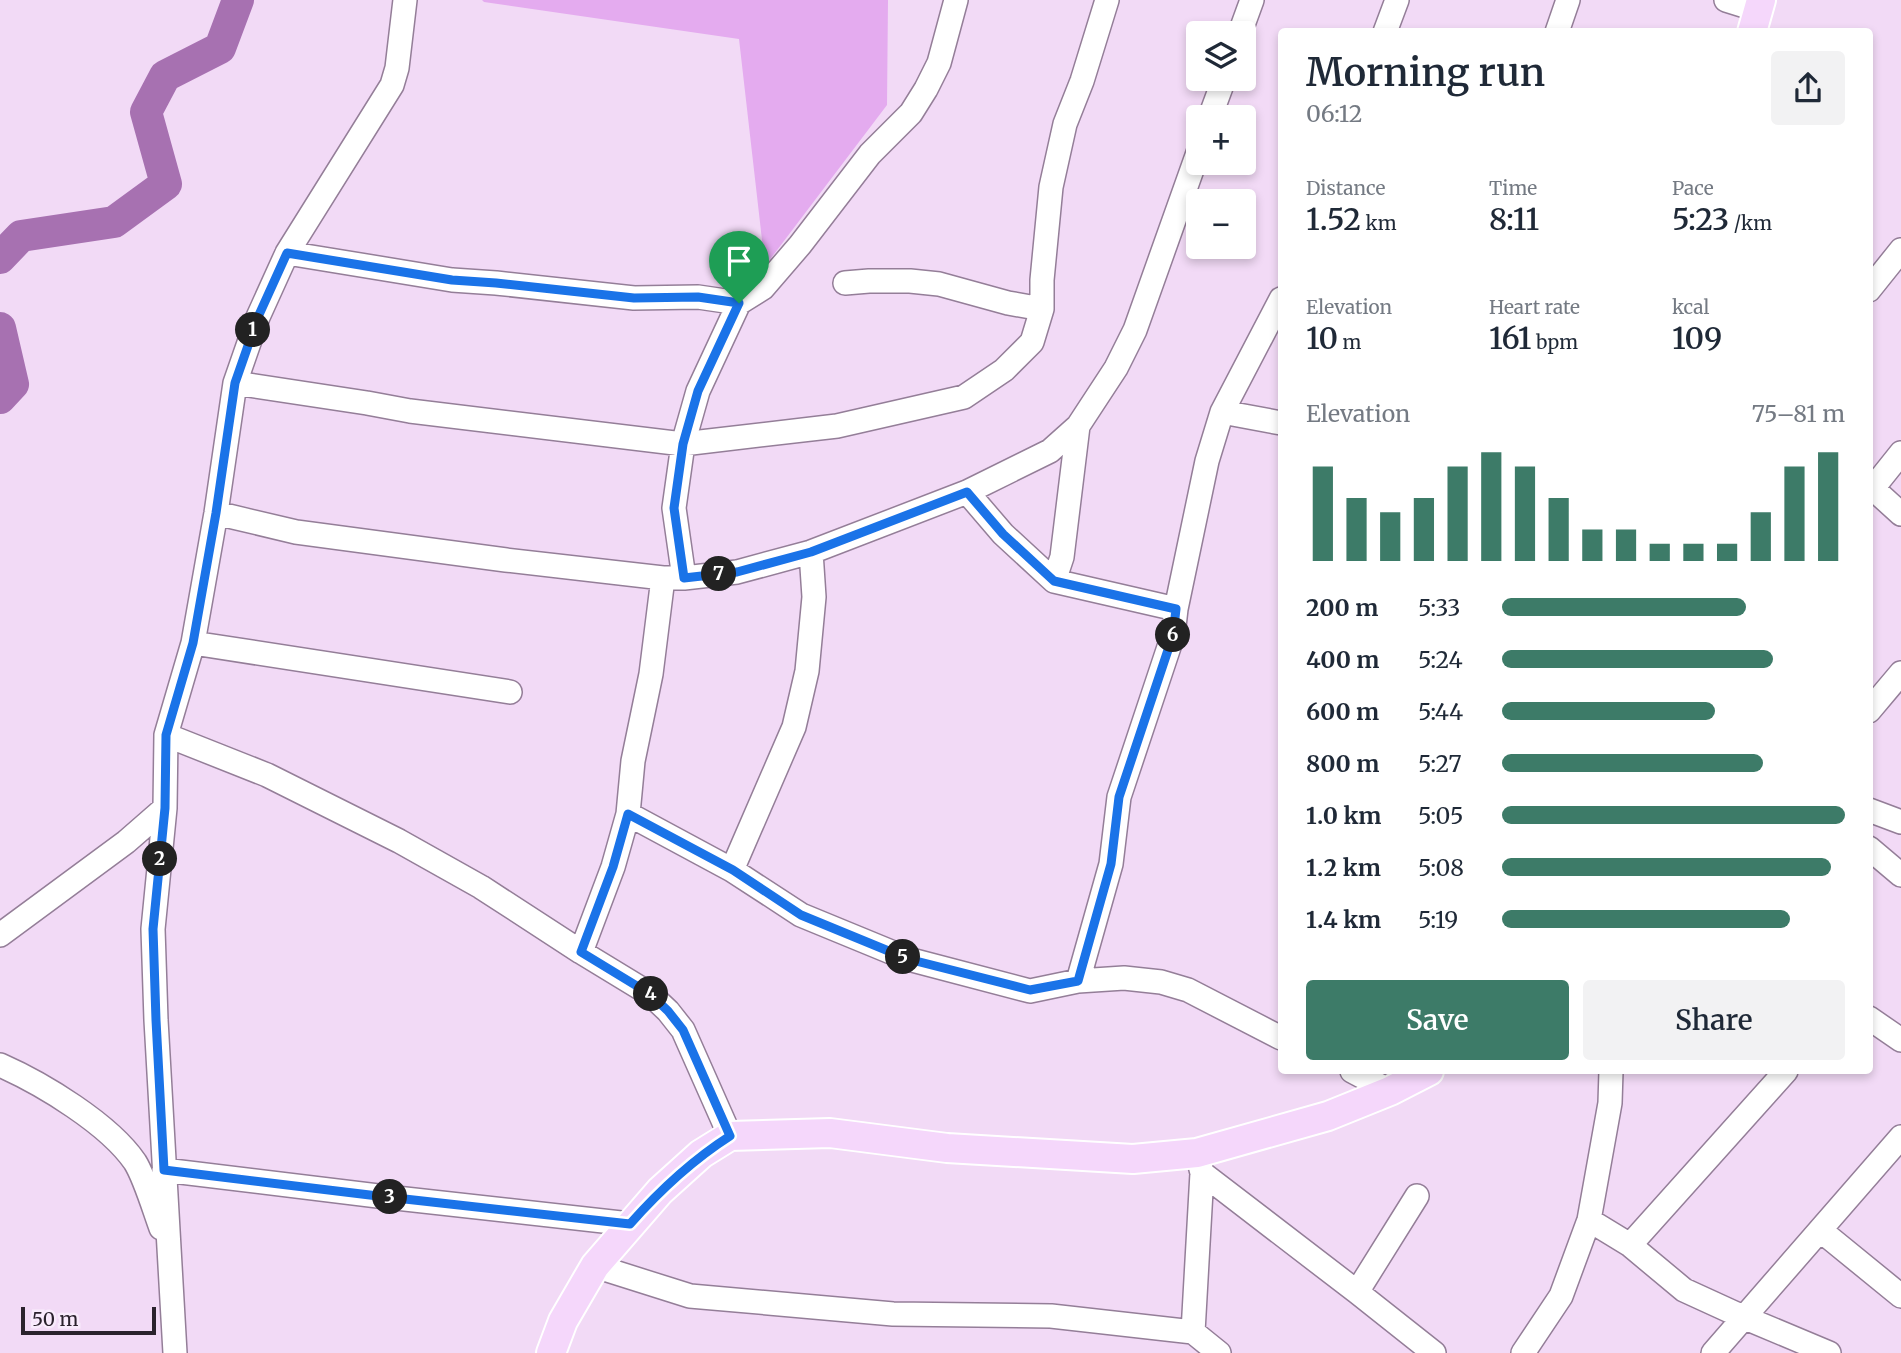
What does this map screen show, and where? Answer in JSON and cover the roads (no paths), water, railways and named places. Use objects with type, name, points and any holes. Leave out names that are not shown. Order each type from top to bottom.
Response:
[{"type":"main road","points":[[551,1353],[563,1321],[595,1266],[660,1191],[701,1154],[730,1136],[830,1133],[947,1148],[1199,1163],[1328,1116],[1390,1091],[1423,1074]]},
{"type":"street","points":[[175,1353],[153,929],[165,808],[166,735],[193,643],[235,383],[258,317],[287,253],[392,85],[397,68],[405,0]]},
{"type":"street","points":[[581,952],[613,867],[628,814],[633,761],[673,578],[674,508],[683,444],[698,391],[739,303],[763,288],[870,154],[911,113],[939,63],[956,0]]},
{"type":"street","points":[[235,383],[410,411],[683,444],[837,426],[964,397],[1004,370],[1032,342],[1042,309],[1042,280],[1054,175],[1065,124],[1107,0]]},
{"type":"street","points":[[1244,21],[1252,0]]},
{"type":"street","points":[[1386,28],[1397,0]]},
{"type":"street","points":[[1558,28],[1568,0]]},
{"type":"street","points":[[1726,0],[1757,14]]},
{"type":"street","points":[[216,513],[296,532],[506,560],[673,578],[737,572],[811,552],[967,492],[1050,451],[1078,426],[1116,368],[1135,330],[1190,175]]},
{"type":"street","points":[[1873,285],[1901,250]]},
{"type":"street","points":[[287,253],[452,280],[634,298],[698,297],[739,303]]},
{"type":"street","points":[[845,283],[910,281],[939,284],[1008,303],[1042,309]]},
{"type":"street","points":[[1078,981],[1111,864],[1119,797],[1173,635],[1207,461],[1222,412],[1278,305]]},
{"type":"street","points":[[1222,412],[1278,422]]},
{"type":"street","points":[[1054,581],[1062,557],[1078,426]]},
{"type":"street","points":[[1873,486],[1901,453]]},
{"type":"street","points":[[1873,491],[1901,514]]},
{"type":"street","points":[[967,492],[1003,534],[1054,581],[1176,609]]},
{"type":"street","points":[[733,870],[794,727],[807,671],[814,597],[811,552]]},
{"type":"street","points":[[193,643],[510,692]]},
{"type":"street","points":[[1873,706],[1898,684]]},
{"type":"street","points":[[166,735],[267,775],[380,831],[481,887],[650,994],[683,1030],[730,1136]]},
{"type":"street","points":[[0,935],[126,842],[165,808]]},
{"type":"street","points":[[1873,812],[1901,822]]},
{"type":"street","points":[[628,814],[733,870],[801,915],[908,959],[1030,990],[1078,981],[1124,978],[1161,982],[1188,990],[1278,1036]]},
{"type":"street","points":[[1873,851],[1901,875]]},
{"type":"street","points":[[1873,1021],[1901,1040]]},
{"type":"street","points":[[0,1065],[45,1088],[118,1140],[136,1165],[169,1247]]},
{"type":"street","points":[[1358,1074],[1390,1091]]},
{"type":"street","points":[[1524,1353],[1561,1296],[1589,1220],[1610,1103],[1611,1074]]},
{"type":"street","points":[[1630,1245],[1783,1074]]},
{"type":"street","points":[[1713,1353],[1901,1137]]},
{"type":"street","points":[[1199,1163],[1434,1353]]},
{"type":"street","points":[[1193,1332],[1199,1163]]},
{"type":"street","points":[[164,1170],[630,1224]]},
{"type":"street","points":[[1357,1292],[1417,1196]]},
{"type":"street","points":[[1589,1220],[1630,1245],[1684,1290],[1829,1353]]},
{"type":"street","points":[[1820,1230],[1901,1297]]},
{"type":"street","points":[[595,1266],[690,1296],[892,1314],[1051,1316],[1193,1332],[1219,1353]]},
{"type":"waterway","points":[[0,258],[21,236],[114,222],[166,184],[146,112],[165,76],[220,48],[238,0]]},
{"type":"waterway","points":[[0,328],[13,384],[0,398]]}]
